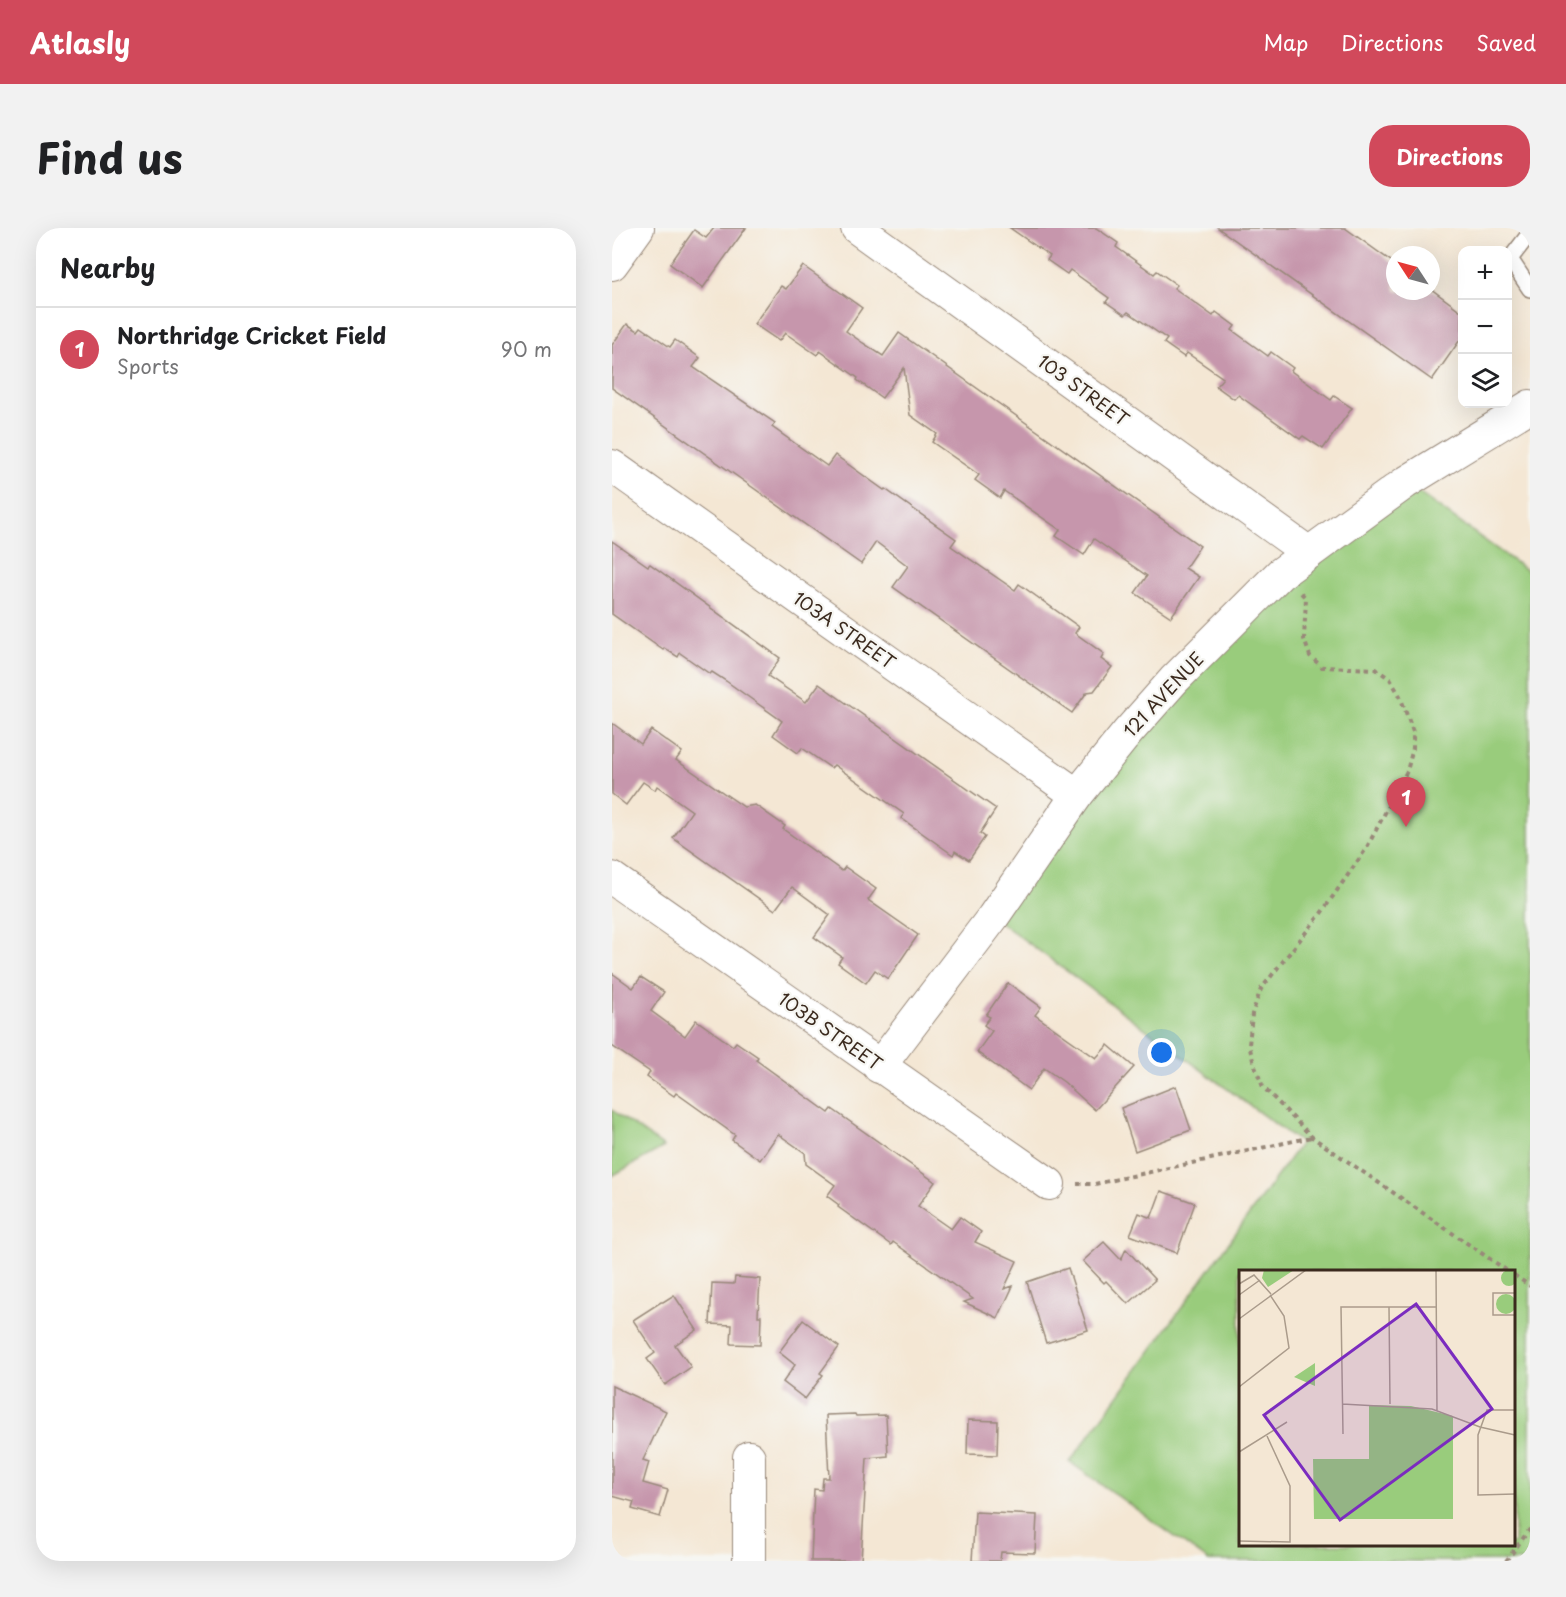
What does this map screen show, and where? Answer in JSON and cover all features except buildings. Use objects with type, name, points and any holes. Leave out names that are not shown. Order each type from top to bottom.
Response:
[{"type":"street","points":[[612,264],[638,228]]},
{"type":"street","name":"103 STREET","points":[[857,228],[1308,553]]},
{"type":"street","name":"121 AVENUE","points":[[879,1067],[993,917],[1077,795],[1174,680],[1280,574],[1405,483],[1530,406]]},
{"type":"street","name":"103A STREET","points":[[612,466],[1077,795]]},
{"type":"street","name":"103B STREET","points":[[612,878],[1049,1184]]},
{"type":"street","points":[[748,1457],[749,1561]]},
{"type":"lane","points":[[1530,233],[1510,259],[1530,289]]},
{"type":"path","points":[[1280,574],[1306,598],[1304,639],[1310,656],[1322,667],[1376,669],[1390,679],[1400,696],[1413,732],[1413,748],[1407,771],[1366,849],[1322,912],[1261,989],[1251,1014],[1249,1045],[1263,1087],[1312,1137],[1506,1270]]},
{"type":"path","points":[[1049,1184],[1095,1184],[1312,1137]]},
{"type":"path","points":[[1515,1276],[1530,1286]]},
{"type":"path","points":[[1506,1561],[1530,1529]]},
{"type":"green space","points":[[1405,483],[1530,573],[1530,1551],[1523,1561],[1209,1561],[1070,1462],[1301,1143],[993,917],[1174,680]]},
{"type":"green space","points":[[612,1110],[664,1147],[612,1176]]},
{"type":"place","name":"Northridge Cricket Field","points":[[1406,827]]}]
